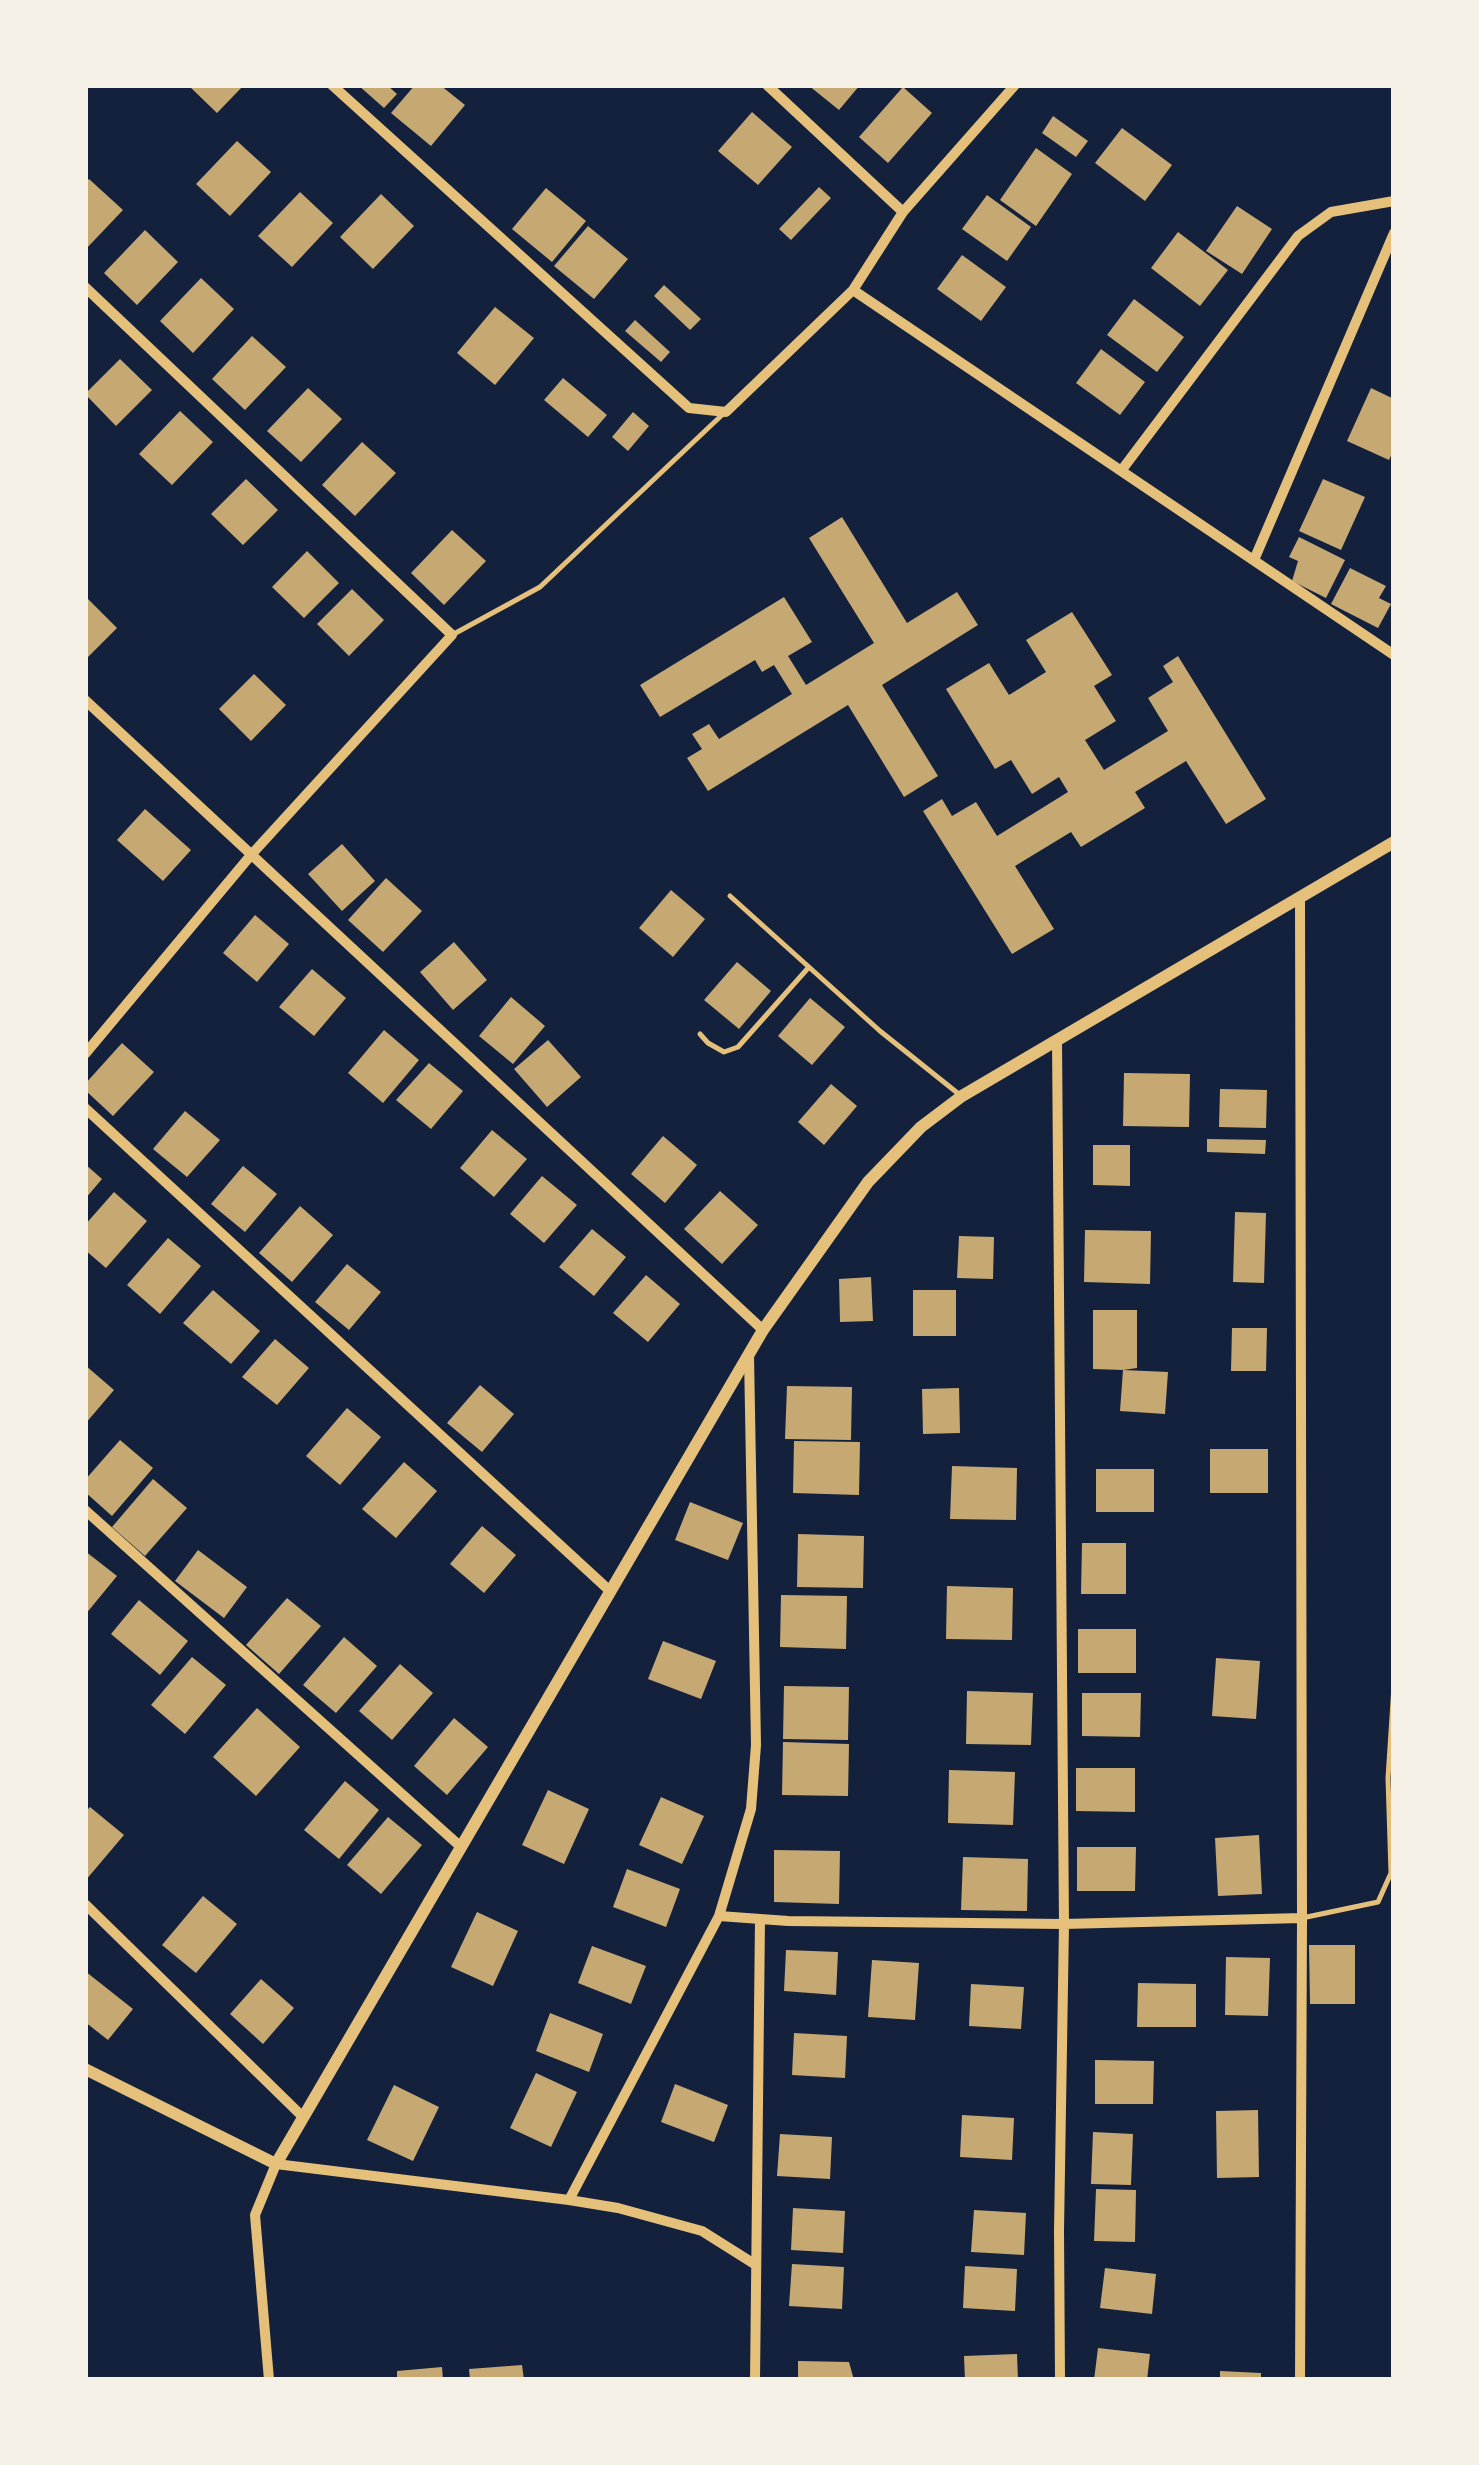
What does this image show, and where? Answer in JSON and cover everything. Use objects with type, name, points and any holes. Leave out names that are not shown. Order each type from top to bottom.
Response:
[{"type":"street","points":[[332,85],[690,408],[726,412],[854,290],[903,212],[1015,85]]},
{"type":"street","points":[[767,85],[903,212]]},
{"type":"street","points":[[1121,471],[1298,236],[1331,212],[1394,201]]},
{"type":"street","points":[[1254,560],[1394,233]]},
{"type":"street","points":[[85,287],[452,634],[252,855],[85,1054]]},
{"type":"street","points":[[854,290],[1394,655]]},
{"type":"street","points":[[85,700],[763,1330]]},
{"type":"street","points":[[269,2380],[255,2216],[276,2164],[748,1354],[868,1182],[921,1127],[962,1096],[1394,842]]},
{"type":"street","points":[[1300,898],[1300,2380]]},
{"type":"street","points":[[1057,1040],[1064,1924],[1060,2380]]},
{"type":"street","points":[[85,1108],[610,1591]]},
{"type":"street","points":[[568,2200],[719,1916],[751,1810],[756,1745],[748,1354]]},
{"type":"street","points":[[85,1510],[461,1847]]},
{"type":"street","points":[[85,1904],[303,2117]]},
{"type":"street","points":[[719,1916],[1064,1924],[1302,1918]]},
{"type":"street","points":[[755,2380],[760,1919]]},
{"type":"street","points":[[85,2070],[276,2164],[618,2208],[702,2231],[756,2266]]},
{"type":"lane","points":[[452,634],[540,587],[726,412]]},
{"type":"lane","points":[[730,896],[880,1032],[962,1096]]},
{"type":"lane","points":[[700,1034],[724,1052],[738,1047],[809,967]]},
{"type":"lane","points":[[1302,1918],[1378,1902],[1391,1873],[1388,1778],[1394,1686]]},
{"type":"building","points":[[188,85],[244,85],[217,113]]},
{"type":"building","points":[[358,85],[387,85],[397,94],[384,108]]},
{"type":"building","points":[[415,85],[440,85],[465,105],[431,146],[391,113]]},
{"type":"building","points":[[808,85],[860,85],[839,110]]},
{"type":"building","points":[[903,87],[932,113],[888,163],[859,137]]},
{"type":"building","points":[[752,112],[792,147],[758,185],[718,151]]},
{"type":"building","points":[[1053,116],[1088,141],[1076,157],[1042,133]]},
{"type":"building","points":[[1122,128],[1172,165],[1145,201],[1095,163]]},
{"type":"building","points":[[237,141],[271,172],[230,216],[196,184]]},
{"type":"building","points":[[1036,148],[1072,174],[1036,226],[1000,200]]},
{"type":"building","points":[[89,179],[123,210],[85,250],[85,183]]},
{"type":"building","points":[[819,187],[831,198],[791,240],[779,229]]},
{"type":"building","points":[[546,188],[586,221],[552,262],[512,229]]},
{"type":"building","points":[[300,192],[333,223],[292,267],[258,236]]},
{"type":"building","points":[[381,194],[414,226],[373,269],[340,237]]},
{"type":"building","points":[[987,195],[1031,227],[1007,261],[962,229]]},
{"type":"building","points":[[1237,206],[1272,229],[1242,274],[1206,251]]},
{"type":"building","points":[[588,226],[628,259],[594,299],[554,266]]},
{"type":"building","points":[[145,230],[178,262],[137,305],[104,273]]},
{"type":"building","points":[[1178,232],[1228,270],[1200,306],[1151,268]]},
{"type":"building","points":[[962,255],[1006,287],[981,321],[937,289]]},
{"type":"building","points":[[201,278],[234,309],[193,353],[160,321]]},
{"type":"building","points":[[664,285],[701,319],[690,330],[654,296]]},
{"type":"building","points":[[1134,299],[1184,337],[1157,372],[1107,335]]},
{"type":"building","points":[[495,307],[534,338],[495,385],[457,353]]},
{"type":"building","points":[[635,320],[670,352],[661,362],[625,331]]},
{"type":"building","points":[[252,336],[286,367],[245,410],[212,379]]},
{"type":"building","points":[[1101,349],[1145,382],[1120,415],[1076,383]]},
{"type":"building","points":[[120,359],[152,390],[116,426],[85,394]]},
{"type":"building","points":[[563,378],[607,415],[588,437],[544,400]]},
{"type":"building","points":[[308,388],[342,419],[301,462],[267,431]]},
{"type":"building","points":[[1371,388],[1394,399],[1394,449],[1389,460],[1347,441]]},
{"type":"building","points":[[180,411],[213,442],[172,485],[139,454]]},
{"type":"building","points":[[633,412],[649,426],[628,451],[612,437]]},
{"type":"building","points":[[362,442],[396,473],[355,516],[322,485]]},
{"type":"building","points":[[246,479],[278,510],[243,545],[211,514]]},
{"type":"building","points":[[1323,479],[1365,497],[1341,550],[1299,531]]},
{"type":"building","points":[[842,517],[907,623],[957,592],[978,625],[882,685],[938,776],[904,797],[848,705],[708,791],[687,758],[702,749],[692,734],[709,724],[719,739],[792,694],[774,665],[762,672],[755,660],[660,717],[640,685],[784,597],[812,642],[788,656],[806,685],[874,643],[809,538]]},
{"type":"building","points":[[452,530],[486,561],[444,605],[411,573]]},
{"type":"building","points":[[1299,537],[1345,560],[1326,598],[1292,581],[1298,561],[1289,557]]},
{"type":"building","points":[[307,551],[339,583],[304,618],[272,587]]},
{"type":"building","points":[[1350,568],[1386,586],[1379,598],[1391,604],[1378,628],[1331,604]]},
{"type":"building","points":[[352,589],[384,620],[349,656],[317,624]]},
{"type":"building","points":[[85,596],[117,628],[85,660]]},
{"type":"building","points":[[1072,612],[1112,675],[1094,686],[1116,721],[1085,740],[1104,770],[1168,731],[1148,698],[1173,682],[1163,666],[1178,656],[1266,799],[1226,824],[1186,761],[1135,792],[1145,808],[1081,847],[1071,832],[1015,866],[1054,929],[1012,954],[923,811],[942,799],[952,816],[976,802],[997,836],[1068,792],[1059,777],[1032,794],[1011,760],[995,769],[946,689],[989,663],[1009,695],[1046,672],[1026,640]]},
{"type":"building","points":[[254,674],[286,705],[251,741],[219,709]]},
{"type":"building","points":[[145,809],[191,850],[163,881],[117,840]]},
{"type":"building","points":[[342,844],[375,881],[342,911],[308,874]]},
{"type":"building","points":[[386,878],[422,911],[383,952],[348,920]]},
{"type":"building","points":[[671,890],[705,919],[673,957],[639,928]]},
{"type":"building","points":[[255,915],[289,944],[257,982],[223,953]]},
{"type":"building","points":[[454,942],[487,980],[453,1010],[420,972]]},
{"type":"building","points":[[737,962],[771,991],[739,1029],[704,1000]]},
{"type":"building","points":[[312,969],[346,998],[314,1036],[279,1007]]},
{"type":"building","points":[[511,997],[545,1026],[513,1064],[479,1036]]},
{"type":"building","points":[[810,998],[845,1027],[812,1065],[778,1036]]},
{"type":"building","points":[[384,1030],[419,1060],[383,1103],[348,1073]]},
{"type":"building","points":[[548,1040],[581,1077],[547,1107],[514,1069]]},
{"type":"building","points":[[122,1043],[154,1072],[113,1116],[85,1090],[85,1084]]},
{"type":"building","points":[[429,1063],[463,1091],[431,1129],[396,1100]]},
{"type":"building","points":[[1124,1073],[1190,1074],[1189,1127],[1123,1126]]},
{"type":"building","points":[[831,1084],[857,1106],[824,1145],[798,1122]]},
{"type":"building","points":[[1220,1089],[1267,1090],[1266,1128],[1219,1127]]},
{"type":"building","points":[[185,1111],[220,1140],[187,1177],[153,1149]]},
{"type":"building","points":[[492,1130],[527,1159],[494,1197],[460,1168]]},
{"type":"building","points":[[663,1136],[697,1165],[665,1203],[631,1174]]},
{"type":"building","points":[[1207,1139],[1266,1140],[1265,1154],[1207,1152]]},
{"type":"building","points":[[1093,1145],[1130,1145],[1130,1186],[1093,1185]]},
{"type":"building","points":[[85,1164],[102,1179],[85,1199]]},
{"type":"building","points":[[243,1166],[277,1194],[245,1232],[211,1204]]},
{"type":"building","points":[[542,1176],[577,1205],[544,1243],[510,1214]]},
{"type":"building","points":[[720,1191],[758,1225],[722,1264],[684,1229]]},
{"type":"building","points":[[114,1192],[147,1221],[106,1268],[85,1250],[85,1225]]},
{"type":"building","points":[[300,1206],[333,1235],[292,1282],[259,1253]]},
{"type":"building","points":[[1235,1212],[1266,1213],[1264,1283],[1233,1282]]},
{"type":"building","points":[[592,1229],[626,1257],[594,1296],[559,1267]]},
{"type":"building","points":[[1085,1230],[1151,1231],[1150,1284],[1084,1282]]},
{"type":"building","points":[[959,1236],[994,1237],[993,1279],[957,1278]]},
{"type":"building","points":[[168,1238],[201,1266],[160,1314],[127,1285]]},
{"type":"building","points":[[347,1264],[381,1292],[349,1330],[315,1302]]},
{"type":"building","points":[[646,1275],[680,1304],[648,1342],[613,1313]]},
{"type":"building","points":[[871,1277],[873,1321],[840,1322],[839,1279]]},
{"type":"building","points":[[213,1290],[260,1331],[231,1364],[183,1323]]},
{"type":"building","points":[[913,1290],[956,1290],[956,1336],[913,1336]]},
{"type":"building","points":[[1093,1310],[1137,1310],[1137,1368],[1093,1369]]},
{"type":"building","points":[[1232,1328],[1267,1328],[1266,1371],[1231,1371]]},
{"type":"building","points":[[275,1339],[309,1368],[277,1405],[242,1377]]},
{"type":"building","points":[[85,1365],[114,1390],[85,1424]]},
{"type":"building","points":[[1123,1370],[1168,1372],[1165,1414],[1120,1411]]},
{"type":"building","points":[[480,1385],[514,1414],[482,1452],[447,1423]]},
{"type":"building","points":[[787,1386],[852,1387],[851,1440],[785,1439]]},
{"type":"building","points":[[959,1388],[960,1433],[923,1434],[922,1389]]},
{"type":"building","points":[[347,1408],[381,1437],[340,1485],[306,1456]]},
{"type":"building","points":[[120,1440],[153,1468],[112,1516],[85,1492],[85,1480]]},
{"type":"building","points":[[794,1441],[860,1442],[859,1495],[793,1493]]},
{"type":"building","points":[[1210,1449],[1268,1449],[1268,1493],[1210,1493]]},
{"type":"building","points":[[404,1462],[437,1491],[396,1538],[362,1509]]},
{"type":"building","points":[[952,1466],[1017,1468],[1016,1520],[950,1519]]},
{"type":"building","points":[[1096,1469],[1154,1469],[1154,1512],[1096,1512]]},
{"type":"building","points":[[153,1479],[187,1508],[145,1556],[112,1527]]},
{"type":"building","points":[[690,1502],[743,1523],[728,1560],[675,1540]]},
{"type":"building","points":[[482,1526],[516,1555],[484,1593],[450,1564]]},
{"type":"building","points":[[798,1534],[864,1536],[863,1588],[797,1587]]},
{"type":"building","points":[[1082,1543],[1126,1543],[1126,1594],[1081,1594]]},
{"type":"building","points":[[198,1550],[247,1587],[224,1618],[175,1581]]},
{"type":"building","points":[[85,1551],[117,1576],[85,1615]]},
{"type":"building","points":[[947,1586],[1013,1588],[1012,1640],[946,1639]]},
{"type":"building","points":[[781,1595],[847,1596],[846,1649],[780,1647]]},
{"type":"building","points":[[287,1598],[321,1626],[279,1674],[246,1645]]},
{"type":"building","points":[[139,1600],[188,1641],[160,1675],[111,1634]]},
{"type":"building","points":[[1078,1629],[1136,1629],[1136,1673],[1078,1673]]},
{"type":"building","points":[[344,1637],[377,1666],[336,1713],[303,1685]]},
{"type":"building","points":[[663,1641],[716,1661],[701,1699],[648,1679]]},
{"type":"building","points":[[192,1657],[226,1685],[185,1734],[151,1705]]},
{"type":"building","points":[[1216,1658],[1260,1661],[1256,1719],[1212,1716]]},
{"type":"building","points":[[400,1664],[433,1693],[392,1740],[359,1711]]},
{"type":"building","points":[[784,1686],[849,1687],[848,1740],[783,1739]]},
{"type":"building","points":[[967,1691],[1033,1693],[1031,1745],[966,1744]]},
{"type":"building","points":[[1082,1693],[1141,1693],[1140,1737],[1082,1736]]},
{"type":"building","points":[[257,1708],[300,1747],[256,1796],[213,1757]]},
{"type":"building","points":[[454,1718],[488,1747],[447,1795],[414,1766]]},
{"type":"building","points":[[783,1742],[849,1744],[848,1796],[782,1795]]},
{"type":"building","points":[[1076,1768],[1135,1768],[1135,1812],[1076,1811]]},
{"type":"building","points":[[949,1770],[1015,1772],[1013,1825],[948,1823]]},
{"type":"building","points":[[345,1781],[379,1810],[339,1859],[304,1830]]},
{"type":"building","points":[[548,1790],[589,1809],[564,1864],[522,1845]]},
{"type":"building","points":[[661,1797],[704,1816],[682,1864],[639,1845]]},
{"type":"building","points":[[90,1807],[124,1835],[85,1881],[85,1812]]},
{"type":"building","points":[[388,1817],[422,1845],[381,1894],[347,1865]]},
{"type":"building","points":[[1259,1835],[1262,1894],[1218,1896],[1215,1838]]},
{"type":"building","points":[[1077,1847],[1136,1847],[1135,1891],[1077,1891]]},
{"type":"building","points":[[774,1850],[840,1851],[839,1904],[774,1902]]},
{"type":"building","points":[[963,1857],[1028,1859],[1027,1911],[961,1910]]},
{"type":"building","points":[[627,1869],[680,1889],[666,1927],[613,1907]]},
{"type":"building","points":[[203,1896],[237,1924],[196,1973],[162,1945]]},
{"type":"building","points":[[477,1912],[518,1931],[493,1986],[451,1967]]},
{"type":"building","points":[[1309,1945],[1355,1945],[1355,2004],[1310,2004]]},
{"type":"building","points":[[592,1946],[646,1966],[631,2004],[578,1983]]},
{"type":"building","points":[[786,1950],[838,1952],[836,1995],[784,1991]]},
{"type":"building","points":[[1226,1957],[1270,1958],[1268,2016],[1225,2015]]},
{"type":"building","points":[[872,1960],[919,1963],[915,2020],[868,2017]]},
{"type":"building","points":[[85,1971],[133,2009],[108,2040],[85,2022]]},
{"type":"building","points":[[261,1979],[294,2008],[263,2044],[230,2014]]},
{"type":"building","points":[[1138,1983],[1196,1984],[1196,2027],[1137,2027]]},
{"type":"building","points":[[971,1984],[1024,1987],[1021,2029],[969,2026]]},
{"type":"building","points":[[550,2013],[603,2034],[589,2072],[536,2051]]},
{"type":"building","points":[[794,2033],[847,2036],[845,2078],[792,2075]]},
{"type":"building","points":[[1095,2060],[1154,2061],[1153,2104],[1095,2104]]},
{"type":"building","points":[[536,2073],[577,2092],[551,2147],[510,2128]]},
{"type":"building","points":[[675,2084],[728,2105],[714,2142],[661,2122]]},
{"type":"building","points":[[394,2085],[439,2107],[413,2161],[367,2140]]},
{"type":"building","points":[[1258,2110],[1259,2177],[1217,2178],[1216,2111]]},
{"type":"building","points":[[962,2115],[1014,2118],[1012,2160],[960,2157]]},
{"type":"building","points":[[1093,2132],[1133,2134],[1131,2185],[1091,2184]]},
{"type":"building","points":[[780,2134],[832,2137],[830,2179],[777,2176]]},
{"type":"building","points":[[1096,2189],[1136,2190],[1135,2242],[1094,2241]]},
{"type":"building","points":[[793,2208],[845,2211],[843,2253],[791,2250]]},
{"type":"building","points":[[974,2210],[1026,2213],[1024,2255],[971,2252]]},
{"type":"building","points":[[792,2264],[844,2267],[842,2309],[789,2306]]},
{"type":"building","points":[[965,2266],[1017,2269],[1015,2311],[963,2308]]},
{"type":"building","points":[[1105,2268],[1156,2274],[1152,2314],[1100,2308]]},
{"type":"building","points":[[1098,2348],[1150,2354],[1147,2380],[1094,2380]]},
{"type":"building","points":[[1017,2354],[1018,2380],[965,2380],[964,2356]]},
{"type":"building","points":[[798,2361],[849,2362],[854,2380],[798,2380]]},
{"type":"building","points":[[522,2365],[524,2380],[470,2380],[469,2369]]},
{"type":"building","points":[[442,2367],[443,2380],[397,2380],[397,2371]]},
{"type":"building","points":[[1220,2371],[1261,2373],[1261,2380],[1220,2380]]}]
